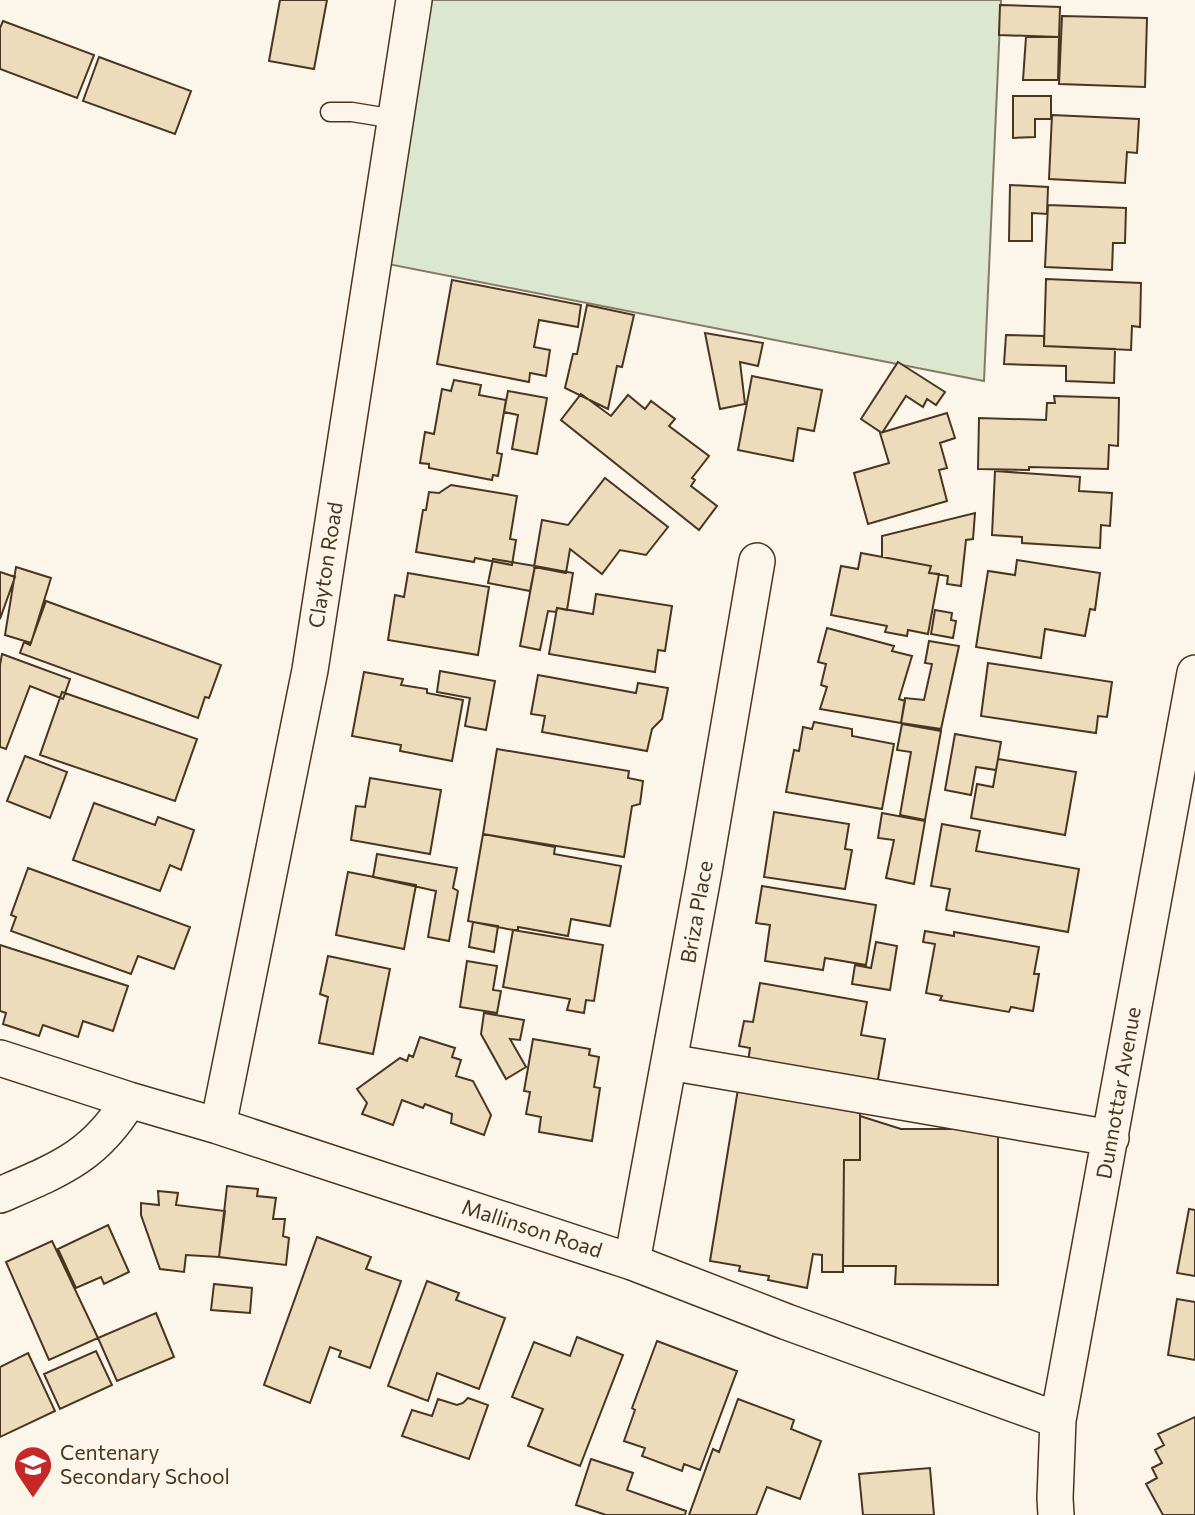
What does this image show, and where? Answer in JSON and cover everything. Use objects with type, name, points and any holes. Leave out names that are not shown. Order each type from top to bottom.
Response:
[{"type":"street","name":"Clayton Road","points":[[218,1126],[310,670],[414,0]]},
{"type":"street","name":"Briza Place","points":[[632,1262],[757,561]]},
{"type":"street","name":"Dunnottar Avenue","points":[[1056,1515],[1058,1419],[1195,673]]},
{"type":"street","name":"Mallinson Road","points":[[0,1058],[218,1126],[632,1262],[787,1322],[1058,1419]]},
{"type":"street","points":[[669,1062],[1111,1138]]},
{"type":"street","points":[[0,1195],[55,1171],[97,1143],[115,1124],[129,1100]]},
{"type":"lane","points":[[330,112],[352,112],[395,119]]},
{"type":"green space","points":[[425,0],[1001,0],[984,381],[388,264]]},
{"type":"building","points":[[280,0],[327,0],[314,69],[269,61]]},
{"type":"building","points":[[1000,5],[1060,7],[1059,37],[999,35]]},
{"type":"building","points":[[1062,16],[1147,18],[1145,87],[1059,84]]},
{"type":"building","points":[[3,21],[94,55],[77,98],[0,69],[0,28]]},
{"type":"building","points":[[1026,37],[1059,37],[1058,80],[1023,80]]},
{"type":"building","points":[[99,57],[191,91],[175,134],[83,101]]},
{"type":"building","points":[[1013,96],[1051,96],[1051,119],[1035,119],[1035,137],[1013,138]]},
{"type":"building","points":[[1052,115],[1139,119],[1137,153],[1127,152],[1125,183],[1049,179]]},
{"type":"building","points":[[1010,185],[1048,187],[1047,214],[1032,213],[1032,241],[1009,241]]},
{"type":"building","points":[[1048,205],[1126,208],[1125,243],[1113,243],[1112,270],[1045,267]]},
{"type":"building","points":[[1046,279],[1141,283],[1140,327],[1132,326],[1131,350],[1044,346]]},
{"type":"building","points":[[452,280],[581,305],[578,327],[539,320],[534,347],[550,350],[546,376],[530,373],[529,382],[437,364]]},
{"type":"building","points":[[587,305],[634,315],[622,367],[617,366],[608,409],[565,388],[573,354],[577,354]]},
{"type":"building","points":[[705,333],[763,343],[758,366],[740,362],[745,404],[720,409]]},
{"type":"building","points":[[1006,335],[1044,336],[1044,346],[1115,349],[1114,383],[1066,381],[1066,366],[1004,364]]},
{"type":"building","points":[[898,362],[945,392],[936,405],[927,399],[923,407],[906,396],[882,433],[861,419]]},
{"type":"building","points":[[752,376],[822,390],[814,431],[798,428],[793,461],[738,450]]},
{"type":"building","points":[[454,380],[481,385],[479,395],[506,400],[497,453],[502,454],[498,476],[493,475],[492,480],[429,468],[429,464],[420,463],[425,432],[434,434],[442,389],[451,391]]},
{"type":"building","points":[[508,391],[547,398],[537,454],[512,449],[518,415],[504,412]]},
{"type":"building","points":[[581,394],[611,416],[628,395],[645,409],[651,401],[675,419],[669,426],[709,456],[692,478],[695,480],[691,486],[717,506],[699,530],[561,420]]},
{"type":"building","points":[[1054,396],[1119,398],[1118,446],[1109,445],[1108,469],[978,469],[979,418],[1046,420],[1047,403],[1055,403]]},
{"type":"building","points":[[947,413],[955,438],[940,443],[947,468],[939,470],[947,501],[868,524],[854,473],[889,463],[880,433]]},
{"type":"building","points":[[995,471],[1080,477],[1079,491],[1112,493],[1110,526],[1101,525],[1100,548],[1022,543],[1022,537],[992,535]]},
{"type":"building","points":[[605,478],[668,527],[646,555],[620,550],[602,574],[570,549],[566,573],[534,567],[542,520],[568,525]]},
{"type":"building","points":[[451,485],[517,496],[510,539],[516,540],[512,565],[475,558],[474,562],[416,552],[429,492],[439,493]]},
{"type":"building","points":[[975,513],[973,539],[966,540],[961,586],[947,584],[948,576],[929,573],[931,566],[882,557],[882,536]]},
{"type":"building","points":[[861,553],[931,566],[929,573],[939,574],[928,634],[908,630],[907,636],[885,632],[887,626],[831,615],[841,566],[858,569]]},
{"type":"building","points":[[493,559],[535,566],[530,591],[488,583]]},
{"type":"building","points":[[1017,560],[1100,573],[1095,610],[1090,609],[1085,636],[1045,629],[1041,658],[976,647],[988,571],[1015,575]]},
{"type":"building","points":[[535,566],[573,573],[567,610],[557,608],[556,612],[548,611],[540,650],[520,646]]},
{"type":"building","points":[[16,567],[51,578],[31,643],[5,635]]},
{"type":"building","points":[[0,572],[15,577],[0,619]]},
{"type":"building","points":[[408,573],[489,587],[478,655],[388,640],[395,595],[404,597]]},
{"type":"building","points":[[596,594],[672,606],[665,651],[658,650],[655,672],[549,654],[557,608],[593,614]]},
{"type":"building","points":[[46,601],[221,665],[209,698],[205,697],[198,718],[20,653],[24,642],[30,645]]},
{"type":"building","points":[[935,610],[952,613],[951,620],[956,621],[953,638],[931,634]]},
{"type":"building","points":[[827,628],[894,646],[892,651],[912,656],[899,699],[905,701],[901,723],[820,709],[827,687],[821,685],[826,664],[818,662]]},
{"type":"building","points":[[929,641],[959,646],[941,729],[901,723],[905,698],[924,700],[932,664],[925,663]]},
{"type":"building","points":[[2,654],[70,679],[63,699],[30,686],[6,749],[0,747]]},
{"type":"building","points":[[988,663],[1112,682],[1107,717],[1098,716],[1096,733],[981,716]]},
{"type":"building","points":[[440,671],[495,681],[486,730],[465,726],[470,698],[437,692]]},
{"type":"building","points":[[364,672],[403,679],[401,685],[427,689],[427,693],[463,700],[452,761],[400,751],[401,745],[352,736]]},
{"type":"building","points":[[538,675],[636,693],[638,683],[668,688],[662,719],[652,729],[647,751],[542,732],[545,716],[531,714]]},
{"type":"building","points":[[62,692],[197,739],[175,801],[40,755]]},
{"type":"building","points":[[814,722],[852,729],[852,736],[894,744],[882,809],[786,792],[794,750],[799,751],[803,727],[812,729]]},
{"type":"building","points":[[902,724],[941,731],[925,820],[900,815],[911,752],[897,750]]},
{"type":"building","points":[[955,734],[1001,742],[996,770],[976,767],[971,795],[945,790]]},
{"type":"building","points":[[497,749],[629,771],[628,778],[643,781],[640,804],[632,806],[624,857],[483,834]]},
{"type":"building","points":[[25,756],[67,772],[50,818],[7,801]]},
{"type":"building","points":[[998,759],[1076,772],[1065,835],[971,818],[977,784],[993,787]]},
{"type":"building","points":[[370,778],[441,790],[430,854],[351,840],[356,806],[365,807]]},
{"type":"building","points":[[94,803],[155,825],[158,817],[194,830],[181,870],[170,865],[160,891],[73,860]]},
{"type":"building","points":[[774,812],[849,824],[845,849],[852,850],[845,889],[764,877]]},
{"type":"building","points":[[882,813],[925,821],[914,884],[886,878],[894,840],[878,838]]},
{"type":"building","points":[[942,824],[980,831],[976,851],[1079,869],[1068,932],[946,910],[950,889],[931,886]]},
{"type":"building","points":[[483,834],[555,847],[554,854],[621,866],[610,926],[571,919],[568,936],[518,927],[518,930],[513,930],[468,921]]},
{"type":"building","points":[[377,854],[457,868],[453,888],[458,891],[449,941],[428,937],[436,891],[373,877]]},
{"type":"building","points":[[28,868],[190,927],[174,969],[138,956],[131,974],[11,931],[16,917],[11,915]]},
{"type":"building","points":[[348,872],[416,885],[404,949],[336,935]]},
{"type":"building","points":[[762,886],[876,905],[866,965],[825,958],[823,970],[765,961],[770,925],[756,923]]},
{"type":"building","points":[[473,922],[498,926],[494,952],[469,947]]},
{"type":"building","points":[[513,930],[603,945],[594,1001],[586,1000],[584,1013],[567,1010],[570,999],[503,987]]},
{"type":"building","points":[[925,931],[954,936],[954,932],[1039,947],[1034,974],[1039,974],[1033,1011],[1011,1007],[1009,1012],[940,1000],[942,996],[926,993],[935,944],[923,942]]},
{"type":"building","points":[[876,942],[897,946],[890,990],[852,984],[855,965],[871,968]]},
{"type":"building","points":[[0,945],[128,986],[113,1031],[83,1021],[78,1037],[43,1025],[39,1036],[3,1024],[6,1013],[0,1011]]},
{"type":"building","points":[[328,956],[390,969],[373,1054],[319,1043],[328,997],[320,994]]},
{"type":"building","points":[[467,961],[497,966],[493,990],[501,991],[497,1013],[460,1007]]},
{"type":"building","points":[[760,983],[867,1002],[861,1035],[885,1039],[877,1085],[748,1062],[750,1048],[739,1046],[744,1021],[753,1022]]},
{"type":"building","points":[[484,1013],[524,1020],[520,1040],[510,1039],[526,1067],[506,1079],[481,1034]]},
{"type":"building","points":[[420,1037],[455,1048],[452,1057],[461,1060],[456,1076],[473,1081],[491,1115],[484,1135],[451,1123],[452,1114],[425,1104],[423,1108],[402,1100],[393,1125],[362,1114],[367,1103],[357,1089],[400,1058],[407,1061],[409,1055],[413,1057]]},
{"type":"building","points":[[533,1039],[590,1049],[589,1055],[599,1057],[594,1087],[600,1088],[592,1141],[539,1132],[541,1117],[526,1114],[530,1092],[524,1091]]},
{"type":"building","points":[[738,1089],[860,1113],[860,1160],[844,1160],[843,1272],[822,1272],[822,1255],[813,1254],[807,1288],[768,1280],[769,1276],[739,1271],[740,1266],[710,1261]]},
{"type":"building","points":[[860,1116],[901,1129],[998,1129],[998,1285],[895,1284],[896,1266],[843,1266],[844,1160],[860,1160]]},
{"type":"building","points":[[227,1186],[258,1189],[257,1196],[276,1198],[273,1219],[285,1219],[283,1236],[289,1238],[286,1265],[219,1257]]},
{"type":"building","points":[[158,1191],[178,1193],[176,1205],[225,1211],[219,1257],[186,1255],[184,1272],[160,1269],[141,1215],[141,1203],[159,1205]]},
{"type":"building","points":[[1189,1209],[1195,1210],[1195,1276],[1177,1273]]},
{"type":"building","points":[[108,1225],[129,1272],[104,1284],[101,1277],[76,1288],[58,1249]]},
{"type":"building","points":[[317,1237],[371,1257],[366,1269],[401,1281],[370,1368],[339,1357],[341,1351],[330,1347],[310,1403],[264,1385]]},
{"type":"building","points":[[52,1241],[98,1338],[49,1360],[6,1262]]},
{"type":"building","points":[[427,1281],[459,1293],[456,1300],[505,1318],[479,1389],[437,1373],[428,1401],[388,1386]]},
{"type":"building","points":[[214,1284],[252,1288],[250,1313],[211,1310]]},
{"type":"building","points":[[1177,1299],[1195,1302],[1195,1360],[1168,1355]]},
{"type":"building","points":[[156,1313],[174,1357],[117,1381],[98,1338]]},
{"type":"building","points":[[577,1337],[623,1355],[580,1466],[528,1446],[543,1409],[512,1397],[534,1342],[570,1356]]},
{"type":"building","points":[[657,1341],[737,1371],[700,1470],[684,1464],[682,1471],[642,1456],[645,1448],[624,1441],[635,1410],[632,1408]]},
{"type":"building","points":[[96,1351],[112,1385],[60,1409],[44,1374]]},
{"type":"building","points":[[28,1353],[55,1411],[0,1437],[0,1367]]},
{"type":"building","points":[[468,1398],[488,1405],[469,1459],[402,1436],[412,1410],[432,1416],[438,1399],[457,1405]]},
{"type":"building","points":[[738,1399],[794,1420],[791,1429],[821,1441],[800,1499],[767,1487],[756,1515],[689,1515],[713,1449],[719,1452]]},
{"type":"building","points":[[1195,1417],[1195,1515],[1163,1515],[1146,1484],[1157,1478],[1152,1468],[1162,1463],[1155,1450],[1164,1445],[1158,1434]]},
{"type":"building","points":[[591,1459],[633,1473],[627,1490],[686,1511],[685,1515],[606,1515],[576,1505]]},
{"type":"building","points":[[930,1468],[934,1515],[863,1515],[859,1474]]},
{"type":"place","name":"Centenary Secondary School","points":[[33,1499]]}]
